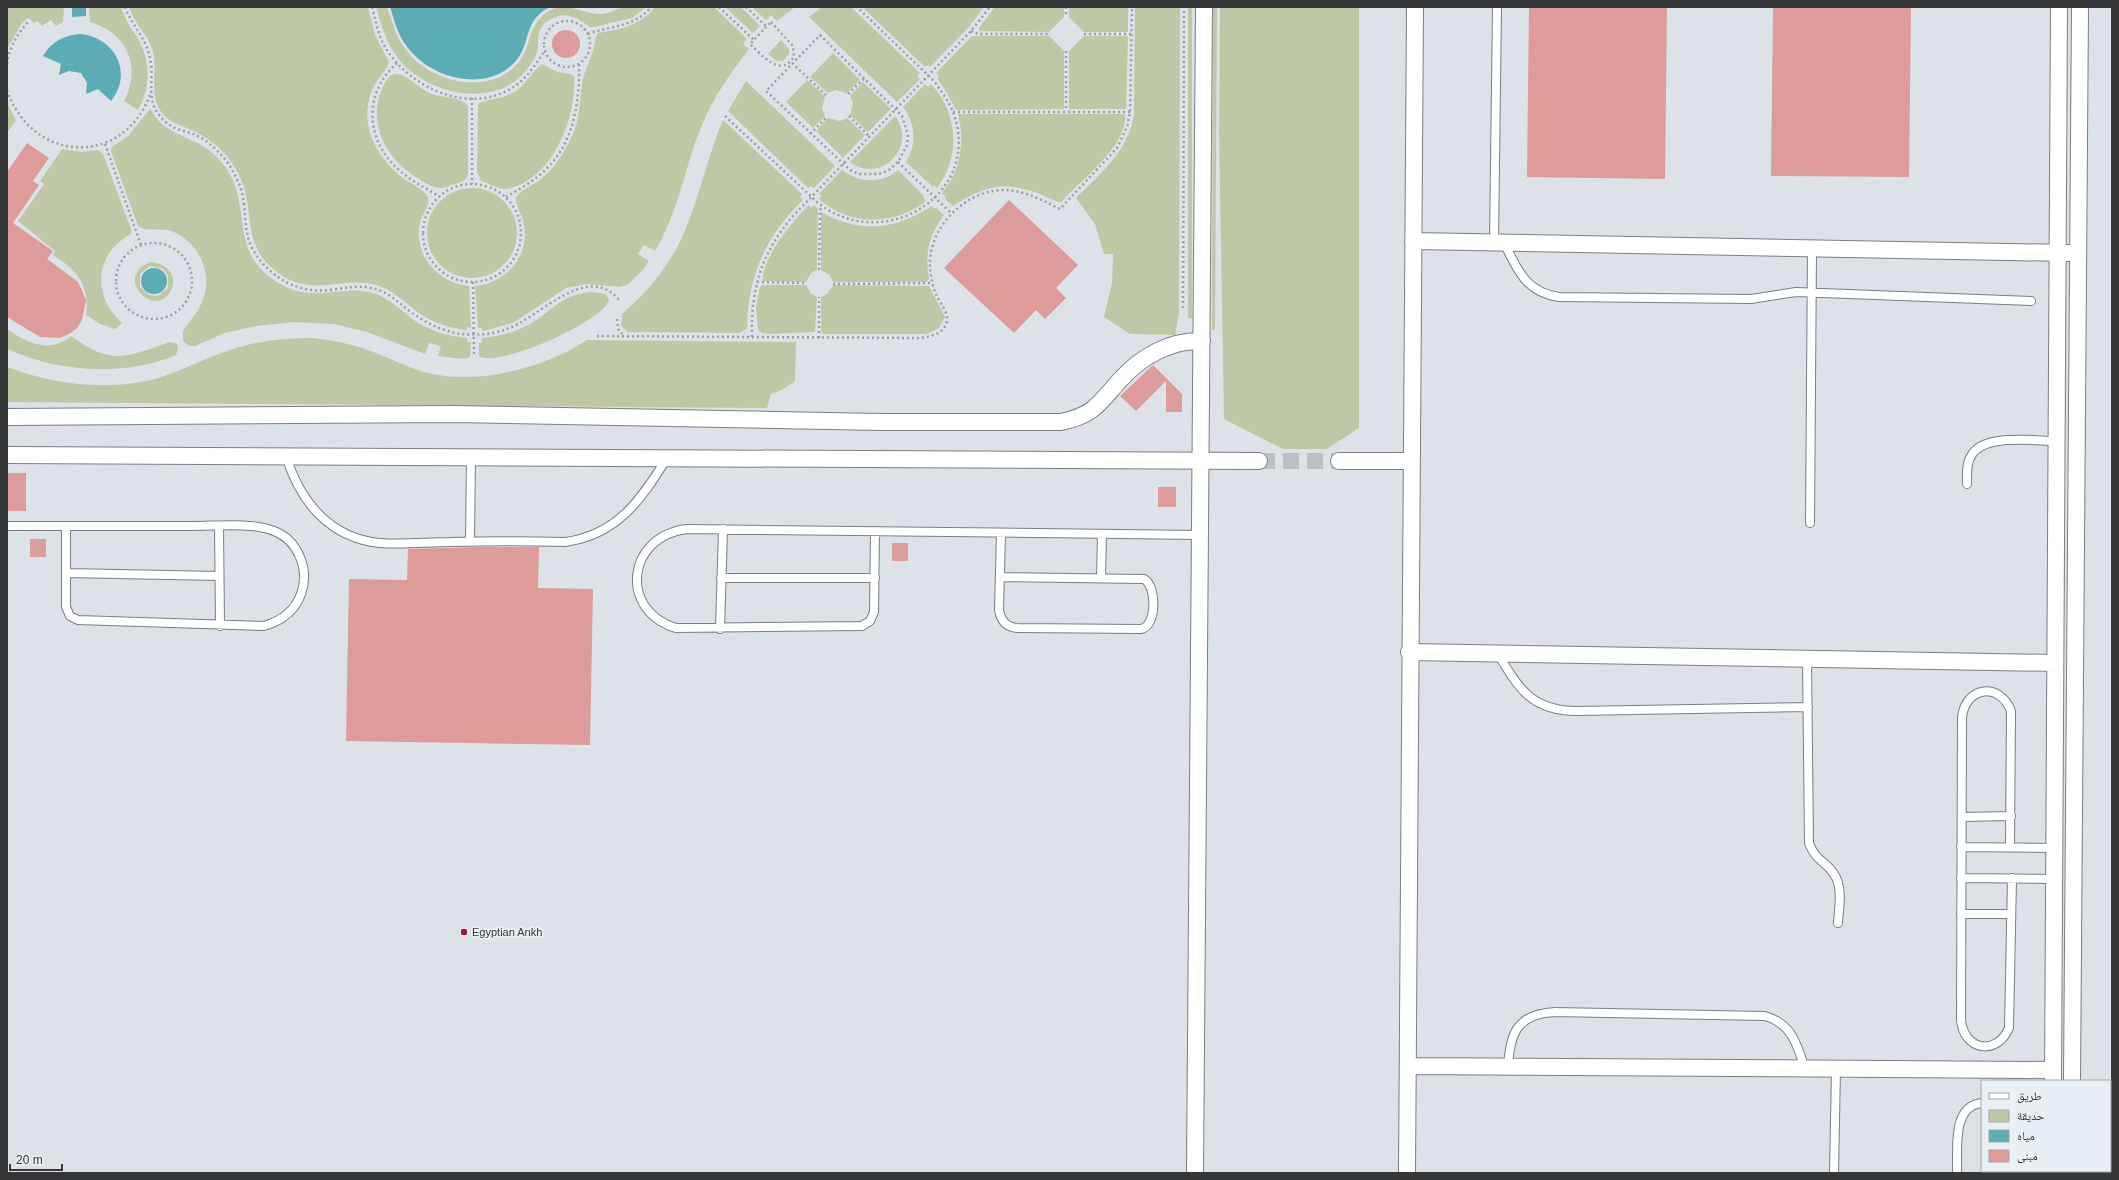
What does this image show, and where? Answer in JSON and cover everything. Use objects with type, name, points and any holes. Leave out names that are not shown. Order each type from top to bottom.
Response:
[{"type":"street","points":[[1195,1173],[1204,7]]},
{"type":"street","points":[[1407,1173],[1409,652],[1415,7]]},
{"type":"street","points":[[1408,1066],[1836,1069],[2053,1076],[2059,7]]},
{"type":"street","points":[[2072,1080],[2080,7]]},
{"type":"street","points":[[1413,241],[2078,253]]},
{"type":"street","points":[[7,417],[462,414],[881,422],[1061,422],[1080,417],[1098,406],[1132,368],[1154,353],[1175,344],[1202,341]]},
{"type":"street","points":[[7,455],[1259,461]]},
{"type":"street","points":[[1339,461],[1411,462]]},
{"type":"street","points":[[2055,557],[2076,557]]},
{"type":"street","points":[[1409,652],[2055,663]]},
{"type":"lane","points":[[1497,7],[1499,243],[1524,280],[1539,291],[1549,295],[1570,297],[1751,299],[1796,292],[1812,292],[2031,301]]},
{"type":"lane","points":[[1810,523],[1812,248]]},
{"type":"lane","points":[[1967,484],[1969,461],[1975,450],[1985,444],[1997,441],[2056,441]]},
{"type":"lane","points":[[286,456],[293,479],[305,499],[320,515],[348,534],[379,543],[470,541],[565,542],[591,537],[613,523],[636,504],[667,458]]},
{"type":"lane","points":[[470,541],[471,457]]},
{"type":"lane","points":[[7,526],[66,526],[219,526],[254,527],[275,531],[292,544],[298,552],[304,572],[304,582],[299,598],[291,611],[283,618],[264,626],[220,626],[78,620],[70,616],[66,607],[66,526]]},
{"type":"lane","points":[[219,526],[220,626]]},
{"type":"lane","points":[[875,531],[874,612],[870,621],[862,626],[720,629],[676,628],[657,619],[646,608],[639,594],[637,574],[639,563],[646,550],[657,538],[666,533],[687,529],[723,529],[1200,535]]},
{"type":"lane","points":[[720,629],[723,529]]},
{"type":"lane","points":[[1000,577],[1141,579],[1149,582],[1152,590],[1152,617],[1149,626],[1141,630],[1012,628],[1004,623],[1000,615],[1000,577],[1001,533]]},
{"type":"lane","points":[[1101,578],[1102,534]]},
{"type":"lane","points":[[66,573],[219,576]]},
{"type":"lane","points":[[721,578],[875,578]]},
{"type":"lane","points":[[1498,654],[1522,692],[1537,702],[1553,709],[1577,711],[1808,707]]},
{"type":"lane","points":[[1808,659],[1810,842],[1816,858],[1829,868],[1837,880],[1839,888],[1838,923]]},
{"type":"lane","points":[[2010,847],[2012,711],[2005,699],[2000,695],[1987,691],[1974,695],[1965,704],[1963,711],[1961,914],[1962,1028],[1971,1042],[1986,1047],[2001,1041],[2010,1028],[2012,878]]},
{"type":"lane","points":[[1962,817],[2011,816]]},
{"type":"lane","points":[[1962,847],[2054,848]]},
{"type":"lane","points":[[1962,878],[2054,879]]},
{"type":"lane","points":[[1961,914],[2012,914]]},
{"type":"lane","points":[[1508,1067],[1512,1038],[1521,1023],[1537,1014],[1555,1012],[1765,1016],[1782,1023],[1788,1029],[1797,1045],[1805,1069]]},
{"type":"lane","points":[[1834,1173],[1836,1069]]},
{"type":"lane","points":[[1957,1173],[1961,1117],[1971,1106],[1981,1103]]},
{"type":"path","points":[[7,90],[18,116],[26,126],[38,134],[67,147],[80,148],[105,144],[117,138],[142,112],[150,95],[152,68],[149,52],[125,7]]},
{"type":"path","points":[[372,7],[381,38],[397,63],[409,75],[431,89],[449,95],[472,98],[495,95],[513,87],[526,76],[544,52]]},
{"type":"path","points":[[588,34],[632,22],[641,17],[651,7]]},
{"type":"path","points":[[720,7],[754,40]]},
{"type":"path","points":[[746,7],[767,27]]},
{"type":"path","points":[[726,116],[811,196],[832,213],[859,222],[880,223],[898,220],[916,212],[934,197],[946,182],[956,159],[957,132],[953,112],[944,95],[928,76],[857,7]]},
{"type":"path","points":[[752,337],[752,304],[756,282],[776,237],[811,196],[971,31],[990,7]]},
{"type":"path","points":[[1066,7],[1066,17]]},
{"type":"path","points":[[597,336],[819,338],[932,336],[944,329],[947,319],[946,313],[936,296],[930,260],[931,248],[938,233],[952,214],[974,197],[991,191],[1004,190],[1021,192],[1060,209],[1117,148],[1128,127],[1130,112],[1132,7]]},
{"type":"path","points":[[1183,316],[1184,7]]},
{"type":"path","points":[[506,197],[545,170],[559,153],[576,114],[578,64],[589,51],[590,43],[588,34],[578,23],[570,20],[562,20],[554,23],[548,28],[544,36],[544,52],[548,59],[563,67],[578,64]]},
{"type":"path","points":[[7,69],[7,58],[15,39],[28,22]]},
{"type":"path","points":[[771,22],[790,41],[795,51],[792,63],[780,66],[770,62],[750,44],[771,22]]},
{"type":"path","points":[[971,31],[980,34],[1049,34]]},
{"type":"path","points":[[1084,34],[1132,34]]},
{"type":"path","points":[[820,35],[896,108],[902,116],[908,135],[907,145],[898,162],[884,172],[869,175],[859,174],[842,165],[766,92],[792,63],[820,35]]},
{"type":"path","points":[[1066,51],[1066,112]]},
{"type":"path","points":[[397,63],[377,88],[372,108],[374,129],[384,152],[398,169],[440,197]]},
{"type":"path","points":[[792,63],[826,95]]},
{"type":"path","points":[[848,94],[865,78]]},
{"type":"path","points":[[150,95],[155,110],[166,122],[196,136],[219,153],[227,162],[241,188],[249,242],[259,259],[272,273],[286,283],[306,289],[329,290],[357,286],[377,290],[394,297],[416,316],[435,326],[457,333],[474,334],[490,334],[507,330],[526,321],[556,298],[575,290],[600,289],[611,292],[619,300]]},
{"type":"path","points":[[472,98],[472,184]]},
{"type":"path","points":[[953,112],[1130,112]]},
{"type":"path","points":[[849,116],[869,136]]},
{"type":"path","points":[[810,134],[827,117]]},
{"type":"path","points":[[105,144],[141,245]]},
{"type":"path","points":[[898,162],[952,214]]},
{"type":"path","points":[[472,184],[495,190],[506,197],[518,215],[521,227],[518,250],[513,260],[505,269],[484,280],[473,282],[450,276],[432,261],[426,250],[424,227],[432,206],[440,197],[449,190],[472,184]]},
{"type":"path","points":[[819,270],[820,210],[822,206]]},
{"type":"path","points":[[158,244],[170,247],[181,254],[190,269],[191,286],[186,302],[174,313],[166,317],[149,319],[141,317],[127,308],[118,293],[116,277],[118,268],[127,254],[141,245],[158,244]]},
{"type":"path","points":[[473,282],[474,356]]},
{"type":"path","points":[[756,282],[806,283]]},
{"type":"path","points":[[832,284],[933,283]]},
{"type":"path","points":[[819,297],[819,338]]},
{"type":"path","points":[[617,319],[618,329],[624,336]]},
{"type":"green space","points":[[7,7],[64,7],[63,22],[56,26],[51,20],[42,26],[37,21],[34,23],[28,18],[22,23],[7,49]]},
{"type":"green space","points":[[89,7],[121,7],[128,23],[142,46],[148,74],[145,92],[138,110],[124,101],[129,88],[131,75],[131,64],[128,52],[113,34],[103,27],[90,22]]},
{"type":"green space","points":[[129,7],[368,7],[375,35],[389,62],[373,88],[369,100],[367,112],[371,136],[382,157],[390,166],[403,178],[422,190],[428,197],[428,204],[420,223],[420,246],[430,265],[438,273],[458,284],[469,286],[471,328],[467,327],[467,330],[448,326],[424,317],[394,293],[376,285],[349,283],[311,285],[299,283],[286,278],[272,268],[256,247],[250,225],[244,189],[240,177],[232,163],[210,140],[169,120],[158,106],[154,92],[155,68],[153,52],[148,40],[134,19]]},
{"type":"green space","points":[[376,7],[387,7],[400,41],[418,62],[431,71],[446,78],[462,82],[478,82],[493,80],[507,73],[519,62],[537,22],[549,11],[556,8],[569,7],[595,14],[602,14],[625,7],[646,7],[632,18],[594,27],[590,27],[576,18],[566,15],[560,15],[549,20],[544,24],[539,32],[536,55],[533,61],[520,77],[507,86],[492,92],[476,94],[460,93],[443,89],[414,74],[398,58],[389,44]]},
{"type":"green space","points":[[655,7],[714,7],[747,39],[743,44],[749,49],[723,86],[706,115],[670,220],[655,251],[644,245],[638,254],[649,261],[643,270],[627,285],[620,287],[586,284],[566,288],[513,323],[483,331],[482,328],[478,328],[475,286],[497,280],[506,274],[519,257],[525,236],[523,222],[516,198],[521,192],[540,180],[559,160],[575,130],[583,77],[598,33],[630,26],[643,19]]},
{"type":"green space","points":[[725,7],[741,7],[760,26],[753,33]]},
{"type":"green space","points":[[752,7],[795,7],[777,21],[771,15],[766,20]]},
{"type":"green space","points":[[822,7],[851,7],[920,73],[917,76],[920,79],[897,102],[809,17]]},
{"type":"green space","points":[[862,7],[984,7],[968,28],[930,67],[928,65],[925,67]]},
{"type":"green space","points":[[995,7],[1064,7],[1064,17],[1049,32],[980,31],[979,28]]},
{"type":"green space","points":[[1069,7],[1128,7],[1128,32],[1084,32],[1069,17]]},
{"type":"green space","points":[[1135,7],[1180,7],[1179,313],[1175,335],[1130,334],[1104,317],[1112,283],[1113,254],[1104,254],[1095,224],[1076,198],[1104,170],[1120,150],[1131,127],[1134,114]]},
{"type":"green space","points":[[1188,7],[1192,7],[1192,318],[1188,318]]},
{"type":"green space","points":[[1213,7],[1217,7],[1215,330],[1212,330]]},
{"type":"green space","points":[[1220,7],[1359,7],[1359,428],[1327,449],[1283,449],[1224,419],[1219,133]]},
{"type":"green space","points":[[972,36],[1049,36],[1064,51],[1064,109],[956,110],[937,78],[939,76],[936,73]]},
{"type":"green space","points":[[1084,36],[1128,36],[1126,109],[1069,109],[1069,51]]},
{"type":"green space","points":[[781,40],[789,49],[789,54],[783,61],[777,61],[768,54]]},
{"type":"green space","points":[[833,53],[860,80],[847,93],[835,90],[828,93],[810,77]]},
{"type":"green space","points":[[542,64],[557,72],[574,76],[574,92],[571,110],[559,144],[549,160],[537,173],[523,183],[504,189],[481,181],[477,171],[478,104],[511,94],[516,91]]},
{"type":"green space","points":[[393,74],[402,75],[429,93],[460,100],[468,106],[468,173],[464,180],[443,188],[432,186],[409,172],[391,155],[380,133],[377,122],[377,110],[379,97],[383,87],[388,78]]},
{"type":"green space","points":[[807,80],[825,96],[822,108],[825,116],[813,128],[786,102]]},
{"type":"green space","points":[[746,81],[835,166],[814,188],[811,186],[808,188],[728,111]]},
{"type":"green space","points":[[863,82],[891,109],[868,132],[850,115],[853,103],[850,96]]},
{"type":"green space","points":[[925,84],[928,87],[931,84],[940,95],[947,108],[953,135],[953,149],[950,163],[945,176],[937,188],[934,185],[933,187],[906,162],[912,148],[914,134],[913,127],[903,107]]},
{"type":"green space","points":[[7,103],[16,120],[7,133]]},
{"type":"green space","points":[[150,109],[163,125],[209,150],[223,164],[233,180],[238,196],[247,245],[254,260],[266,274],[284,286],[297,291],[320,293],[353,290],[365,291],[381,296],[411,318],[430,329],[452,336],[467,338],[467,342],[471,342],[470,357],[462,359],[438,356],[441,346],[429,343],[425,354],[367,332],[334,324],[293,322],[256,326],[225,333],[195,346],[189,346],[183,341],[183,331],[195,315],[205,293],[205,270],[201,260],[196,250],[188,241],[179,235],[168,230],[148,229],[138,226],[111,151],[112,147],[128,136]]},
{"type":"green space","points":[[958,114],[1125,115],[1124,126],[1119,138],[1111,150],[1061,202],[1052,200],[1026,189],[1004,187],[984,190],[953,206],[945,199],[946,197],[942,193],[954,175],[960,155],[961,135]]},
{"type":"green space","points":[[895,116],[901,128],[902,139],[899,150],[893,159],[884,165],[873,169],[862,168],[850,162]]},
{"type":"green space","points":[[828,118],[840,121],[847,118],[865,135],[843,158],[816,131]]},
{"type":"green space","points":[[723,120],[802,194],[800,197],[803,200],[779,228],[761,258],[751,292],[747,329],[739,333],[628,332],[621,326],[622,314],[651,285],[676,250],[692,212]]},
{"type":"green space","points":[[62,149],[81,152],[98,150],[103,154],[131,229],[131,234],[119,242],[110,253],[104,264],[101,276],[102,288],[106,301],[112,312],[122,323],[115,329],[100,324],[86,315],[86,295],[80,279],[69,266],[53,255],[55,251],[18,221],[44,184],[40,181]]},
{"type":"green space","points":[[842,170],[855,177],[877,180],[892,175],[898,170],[924,196],[923,197],[926,201],[901,215],[887,218],[872,220],[844,214],[831,208],[819,199],[822,196],[819,194]]},
{"type":"green space","points":[[472,188],[489,192],[504,201],[513,216],[517,233],[513,250],[504,265],[489,274],[472,278],[455,274],[440,265],[431,250],[427,233],[431,216],[440,201],[455,192]]},
{"type":"green space","points":[[809,205],[811,208],[814,205],[818,209],[817,270],[811,273],[806,282],[763,281],[767,263],[772,252],[787,230]]},
{"type":"green space","points":[[932,206],[944,215],[931,238],[927,261],[929,279],[926,282],[833,282],[830,275],[821,270],[821,212],[850,224],[878,226],[904,220]]},
{"type":"green space","points":[[150,262],[160,264],[169,270],[172,274],[173,284],[171,290],[164,298],[156,301],[148,299],[141,294],[136,286],[135,277],[139,269]],"holes":[[[150,266],[163,269],[168,275],[168,288],[158,296],[149,295],[140,287],[140,274]]]},
{"type":"green space","points":[[762,285],[806,285],[811,294],[817,297],[815,332],[768,334],[762,333],[758,330],[756,307],[760,287]]},
{"type":"green space","points":[[833,285],[929,286],[945,317],[939,328],[927,334],[824,334],[821,331],[821,297],[827,294]]},
{"type":"green space","points":[[592,292],[606,294],[609,300],[602,309],[589,320],[570,331],[526,350],[506,356],[489,358],[479,356],[479,343],[482,343],[482,338],[507,334],[519,329],[538,319],[565,299],[582,293]]},
{"type":"green space","points":[[7,329],[22,339],[47,345],[63,341],[71,336],[98,352],[109,355],[131,355],[170,342],[177,344],[178,349],[176,355],[156,362],[134,367],[91,369],[69,367],[47,363],[7,349]]},
{"type":"green space","points":[[312,338],[359,347],[421,371],[462,377],[485,376],[529,367],[570,350],[587,340],[796,342],[795,381],[782,390],[771,394],[767,408],[7,402],[7,367],[42,378],[78,384],[114,385],[151,380],[242,346],[276,340]]},
{"type":"water","points":[[72,7],[86,7],[86,16],[72,17]]},
{"type":"water","points":[[390,7],[550,7],[535,19],[528,33],[524,47],[515,62],[503,72],[489,77],[475,79],[460,78],[445,74],[431,68],[418,59],[402,39]]},
{"type":"water","points":[[80,34],[92,37],[102,42],[111,49],[117,58],[121,79],[118,90],[111,101],[98,89],[86,94],[87,83],[81,73],[69,71],[59,75],[61,64],[43,56],[46,51],[58,40]]},
{"type":"water","points":[[154,268],[163,272],[167,281],[163,290],[154,294],[145,290],[141,281],[145,272]]},
{"type":"building","points":[[1529,7],[1667,7],[1665,179],[1527,177]]},
{"type":"building","points":[[1773,7],[1911,7],[1909,177],[1771,176]]},
{"type":"building","points":[[566,30],[576,34],[580,44],[576,54],[566,58],[556,54],[552,44],[556,34]]},
{"type":"building","points":[[27,143],[49,158],[33,181],[39,185],[13,223],[53,251],[47,259],[78,282],[86,300],[82,320],[77,328],[60,338],[40,337],[7,317],[7,172]]},
{"type":"building","points":[[1009,200],[1078,265],[1056,288],[1066,298],[1045,319],[1036,310],[1014,333],[944,268]]},
{"type":"building","points":[[1153,365],[1182,394],[1182,412],[1166,412],[1166,381],[1136,411],[1120,396]]},
{"type":"building","points":[[7,473],[26,473],[26,511],[7,511]]},
{"type":"building","points":[[1158,487],[1176,487],[1176,507],[1158,507]]},
{"type":"building","points":[[30,539],[46,539],[46,557],[30,557]]},
{"type":"building","points":[[892,543],[908,543],[908,561],[892,561]]},
{"type":"building","points":[[539,547],[538,588],[593,589],[590,745],[346,741],[349,579],[407,580],[408,549]]},
{"type":"tunnel","points":[[1259,461],[1339,461]]},
{"type":"place","name":"Egyptian Ankh","points":[[464,932]]}]
